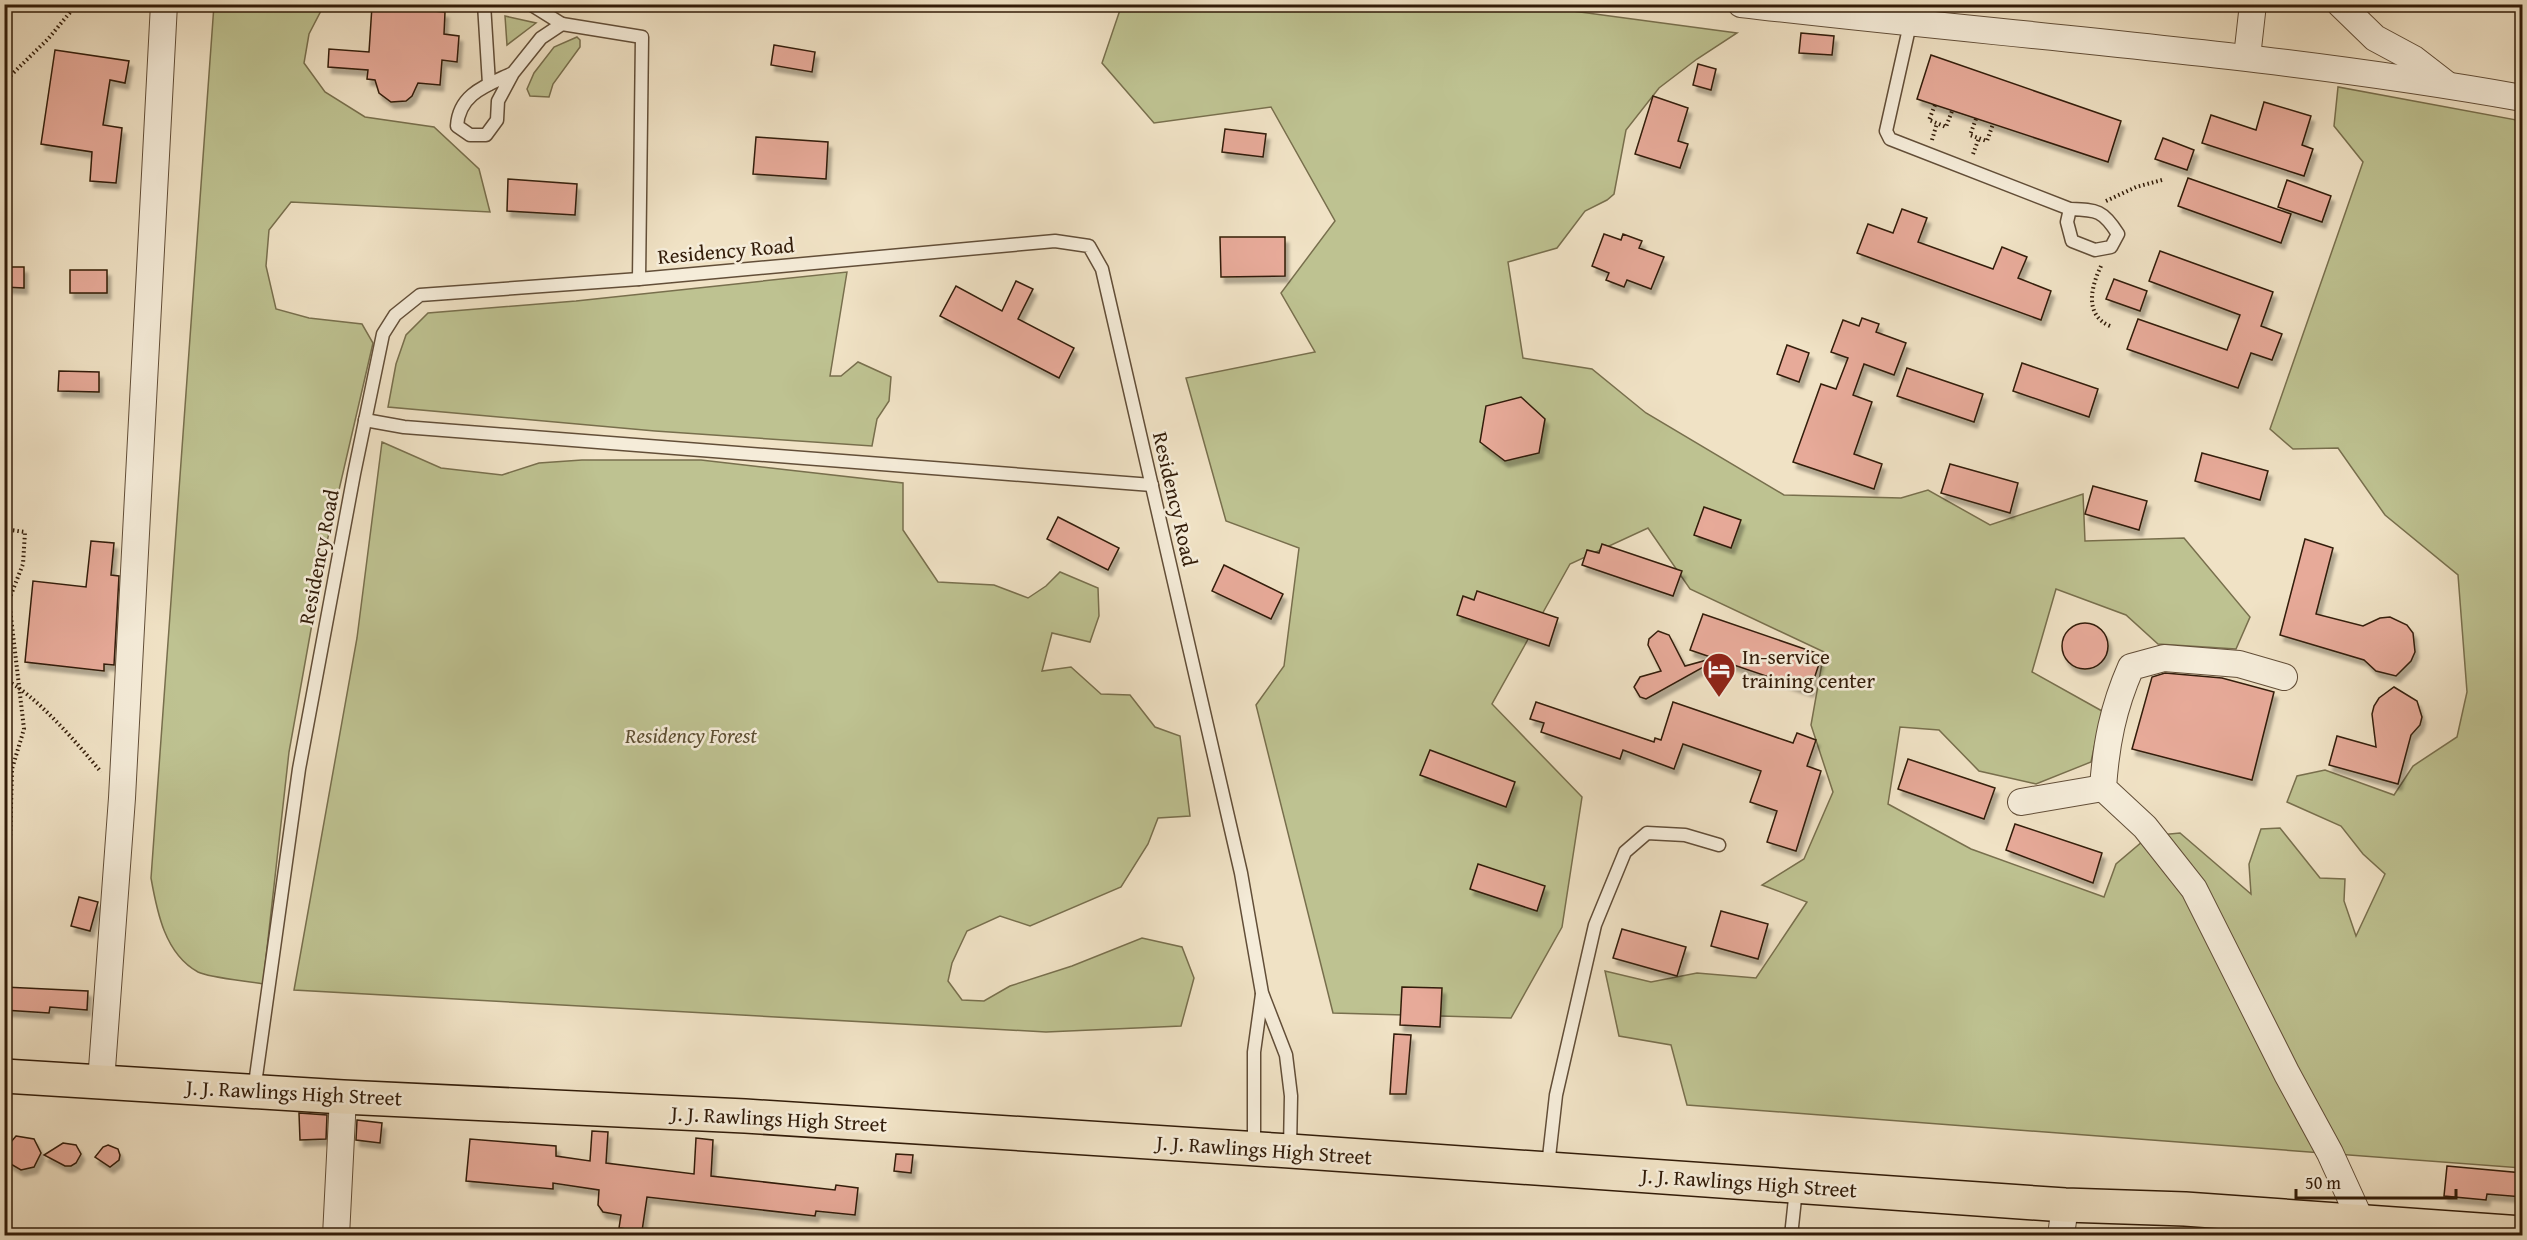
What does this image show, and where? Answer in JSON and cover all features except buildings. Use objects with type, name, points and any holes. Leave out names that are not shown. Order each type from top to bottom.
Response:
[{"type":"main road","name":"J. J. Rawlings High Street","points":[[4,1076],[745,1116],[1254,1148],[1796,1186],[2063,1220],[2185,1209],[2523,1233]]},
{"type":"street","points":[[101,1082],[122,798],[164,4]]},
{"type":"street","points":[[1741,4],[1910,24],[2247,57],[2448,85],[2523,98]]},
{"type":"street","points":[[2247,57],[2253,4]]},
{"type":"street","points":[[2340,4],[2375,38],[2414,59],[2448,85]]},
{"type":"street","points":[[2103,788],[2106,744],[2120,692],[2131,667],[2164,658],[2239,664],[2284,677]]},
{"type":"street","points":[[2021,802],[2103,788]]},
{"type":"street","points":[[2103,788],[2145,827],[2194,889],[2287,1074],[2330,1153],[2361,1221]]},
{"type":"street","points":[[336,1236],[343,1096]]},
{"type":"lane","points":[[484,4],[489,84]]},
{"type":"lane","points":[[530,4],[562,24],[642,37],[639,279]]},
{"type":"lane","points":[[513,73],[470,96],[458,112],[458,126],[470,135],[486,135],[497,120],[498,100],[513,73],[541,39],[562,24]]},
{"type":"lane","points":[[1910,24],[1887,131],[1890,139],[2070,209],[2090,210],[2107,216],[2118,234],[2111,247],[2095,250],[2072,241],[2067,222],[2070,209]]},
{"type":"lane","name":"Residency Road","points":[[254,1091],[299,769],[383,334],[395,315],[420,295],[639,279],[1055,241],[1089,246],[1102,269],[1241,873],[1262,993],[1286,1054],[1292,1096],[1290,1151]]},
{"type":"lane","points":[[365,420],[416,428],[1152,485]]},
{"type":"lane","points":[[1548,1170],[1556,1095],[1595,925],[1625,852],[1647,833],[1685,835],[1719,845]]},
{"type":"lane","name":"Residency Road","points":[[1254,1148],[1254,1052],[1262,993]]},
{"type":"lane","points":[[1791,1236],[1796,1186]]},
{"type":"path","points":[[4,82],[48,39],[77,4]]},
{"type":"path","points":[[1935,105],[1929,120],[1946,127],[1952,111]]},
{"type":"path","points":[[1976,118],[1970,135],[1986,141],[1993,124]]},
{"type":"path","points":[[2090,210],[2114,196],[2163,180]]},
{"type":"path","points":[[2110,326],[2101,322],[2092,308],[2092,287],[2111,247]]},
{"type":"path","points":[[4,529],[25,532],[23,564],[9,600],[24,729],[12,769],[7,951],[4,954]]},
{"type":"path","points":[[4,679],[20,686],[83,751],[122,798]]},
{"type":"green space","points":[[1122,4],[1521,4],[1737,33],[1697,59],[1659,88],[1626,130],[1614,194],[1585,211],[1557,248],[1508,262],[1523,358],[1592,369],[1646,413],[1784,495],[1901,498],[1928,490],[1990,525],[2083,494],[2085,541],[2184,538],[2250,617],[2236,649],[2158,644],[2126,615],[2056,589],[2032,672],[2102,711],[2091,762],[2036,784],[1979,771],[1939,730],[1900,727],[1888,804],[1971,849],[2104,897],[2116,864],[2149,836],[2180,833],[2251,894],[2249,864],[2261,829],[2280,828],[2320,878],[2345,879],[2344,901],[2356,936],[2385,874],[2363,854],[2341,826],[2287,802],[2297,776],[2325,770],[2394,795],[2413,766],[2457,737],[2467,692],[2458,575],[2385,515],[2338,448],[2293,449],[2270,429],[2363,162],[2334,126],[2338,87],[2522,121],[2522,1168],[1687,1105],[1671,1045],[1619,1036],[1605,971],[1651,982],[1697,973],[1756,978],[1807,902],[1762,885],[1804,859],[1833,792],[1811,725],[1824,652],[1690,589],[1648,528],[1570,564],[1492,704],[1582,797],[1562,927],[1511,1018],[1333,1013],[1256,705],[1284,666],[1299,548],[1226,521],[1186,378],[1315,352],[1281,293],[1335,221],[1271,107],[1154,123],[1102,63]]},
{"type":"green space","points":[[214,5],[324,5],[309,34],[304,63],[325,92],[365,117],[434,127],[479,169],[490,212],[291,202],[269,230],[266,266],[276,309],[309,318],[362,324],[373,343],[326,546],[289,752],[263,984],[204,974],[187,964],[170,943],[164,931],[151,878]]},
{"type":"green space","points":[[505,16],[536,23],[507,45]]},
{"type":"green space","points":[[577,37],[580,40],[580,47],[553,84],[549,97],[530,96],[527,89],[534,73],[554,47]]},
{"type":"green space","points":[[847,272],[830,376],[841,376],[858,362],[891,377],[889,401],[877,419],[872,446],[655,431],[388,407],[396,364],[406,335],[428,313],[576,301]]},
{"type":"green space","name":"Residency Forest","points":[[382,442],[441,468],[502,475],[539,463],[582,460],[701,460],[903,483],[903,530],[938,582],[994,585],[1028,598],[1046,586],[1060,572],[1098,588],[1099,616],[1090,642],[1052,633],[1042,671],[1071,667],[1101,694],[1130,695],[1155,727],[1180,736],[1190,816],[1158,818],[1148,844],[1121,887],[1030,926],[1000,916],[967,931],[952,963],[948,981],[962,1000],[984,1001],[1010,986],[1072,966],[1142,938],[1182,947],[1194,978],[1181,1026],[1046,1032],[294,990],[357,638]]},
{"type":"place","name":"In-service training center","points":[[1719,698]]}]
